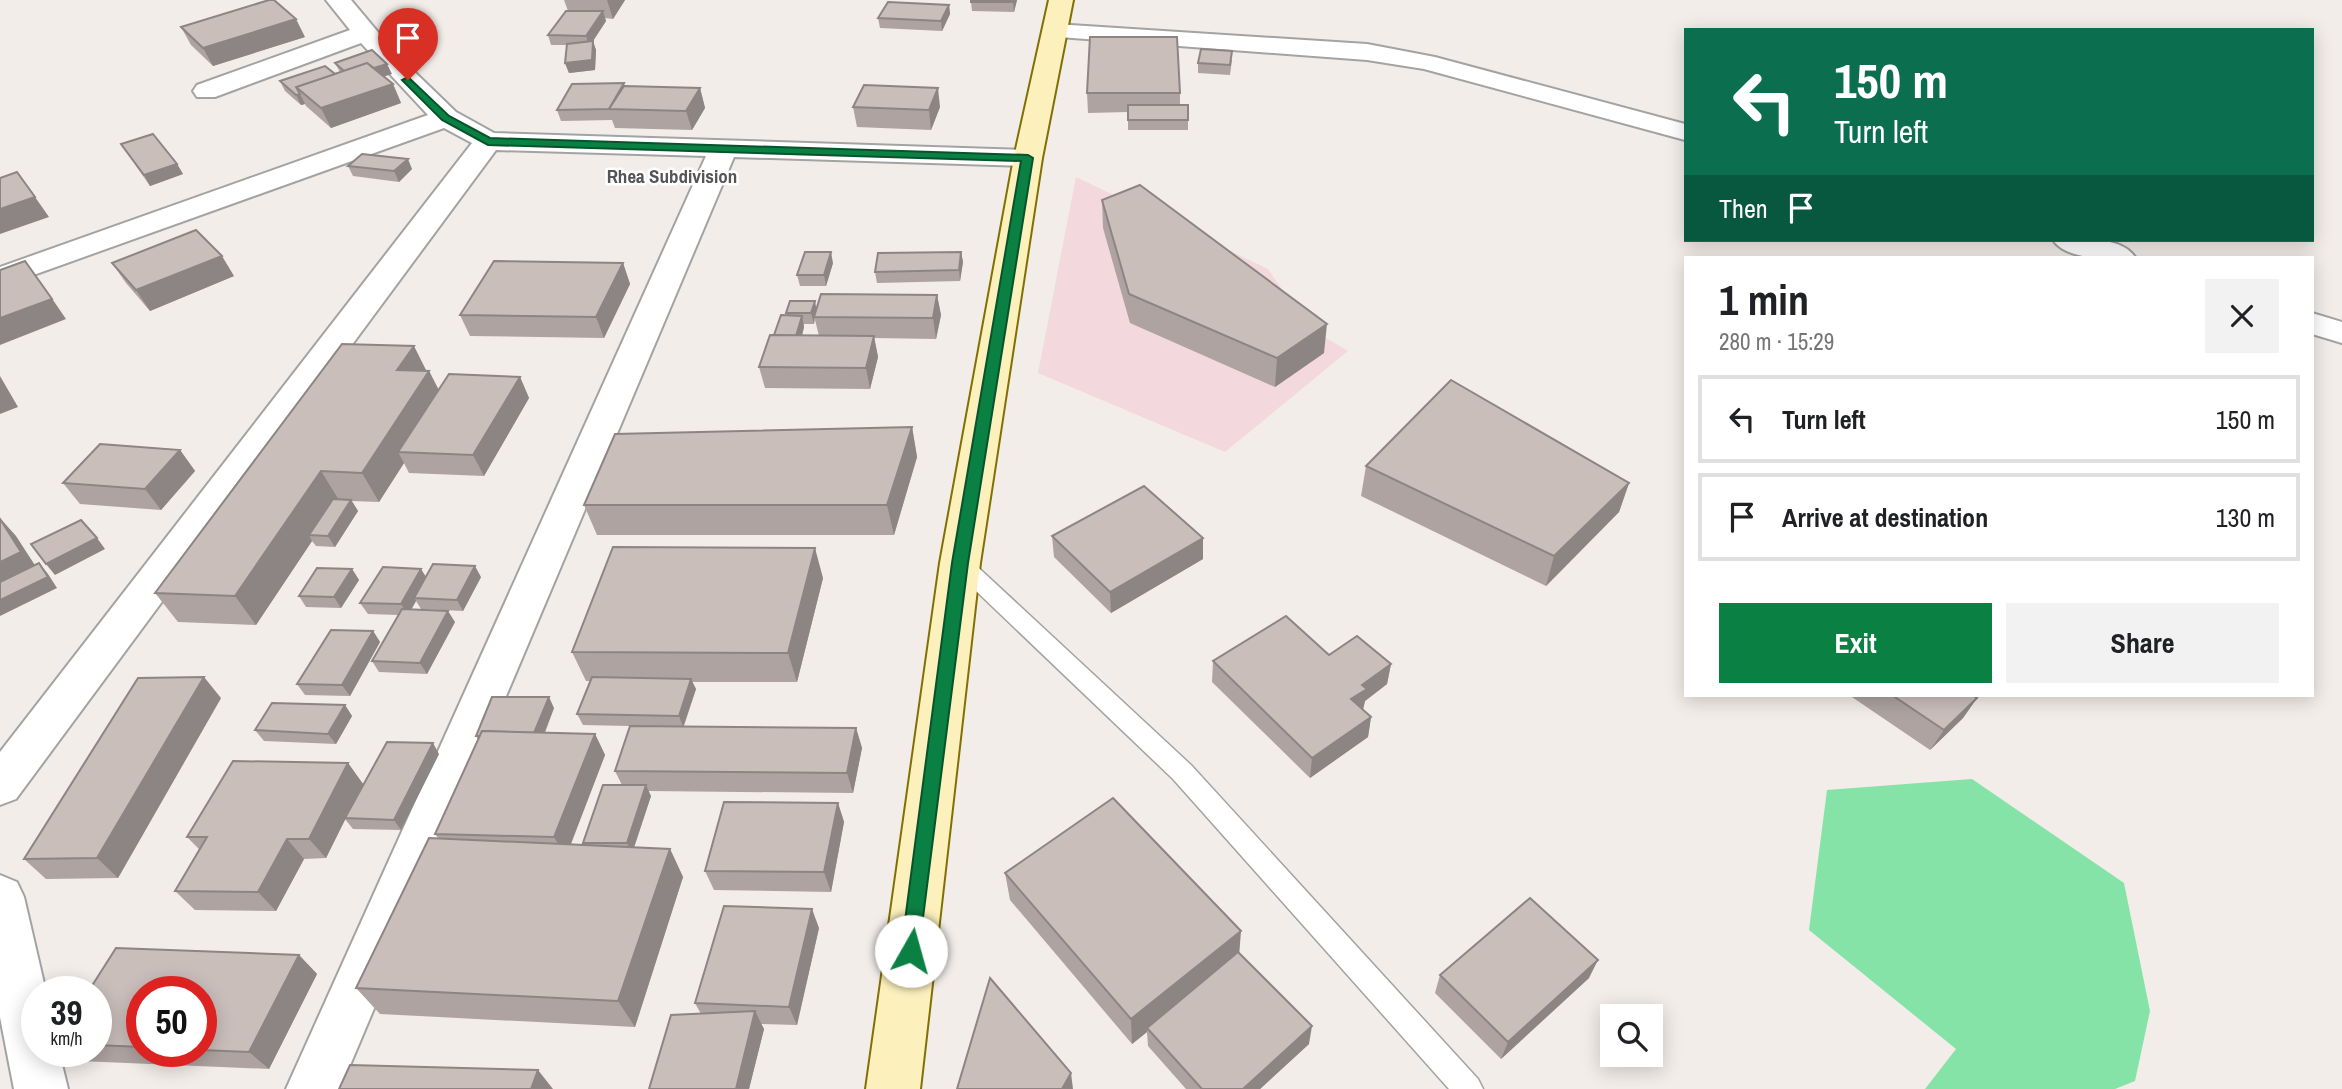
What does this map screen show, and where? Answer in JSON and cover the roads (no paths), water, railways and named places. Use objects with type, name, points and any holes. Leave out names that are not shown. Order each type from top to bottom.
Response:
[{"type":"main road","points":[[893,1089],[960,563],[1028,158],[1058,16]]},
{"type":"street","points":[[338,0],[389,61],[446,118],[488,141],[1028,158]]},
{"type":"street","points":[[1058,16],[1367,52],[1426,62],[1684,132]]},
{"type":"street","points":[[206,91],[367,32]]},
{"type":"street","points":[[0,278],[446,118]]},
{"type":"street","points":[[0,786],[488,141]]},
{"type":"street","points":[[313,1089],[723,150]]},
{"type":"street","points":[[2074,242],[2117,256]]},
{"type":"street","points":[[2314,324],[2342,333]]},
{"type":"street","points":[[0,897],[41,1089]]},
{"type":"lane","points":[[960,563],[1182,772],[1468,1089]]},
{"type":"district","name":"Rhea Subdivision","points":[[672,176]]}]
